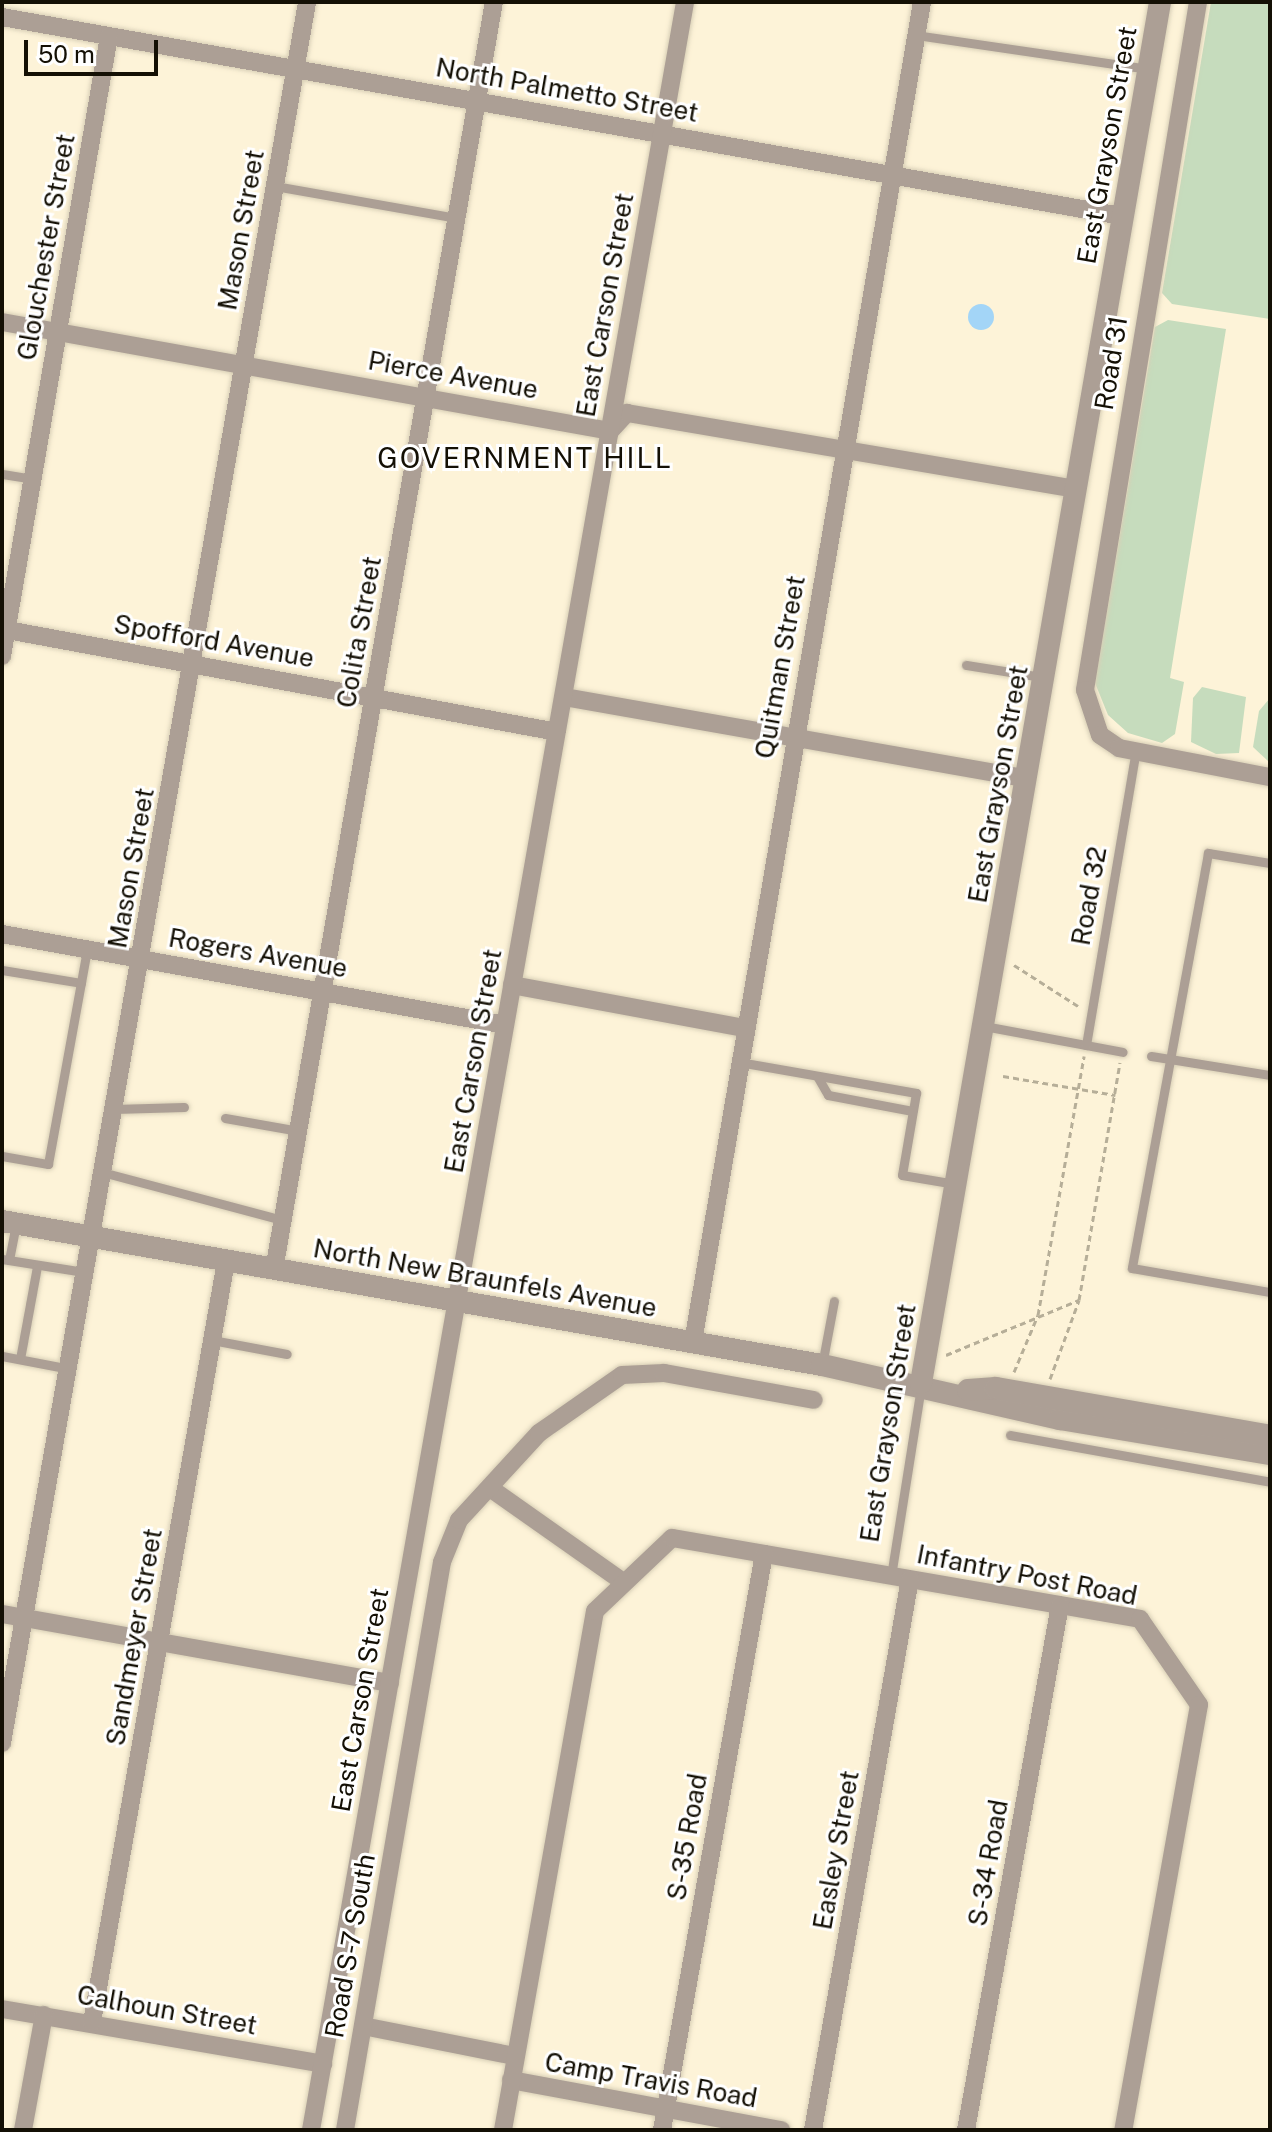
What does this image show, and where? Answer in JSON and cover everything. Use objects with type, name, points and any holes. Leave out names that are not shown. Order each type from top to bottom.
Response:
[{"type":"street","name":"Mason Street","points":[[2,1743],[65,1368],[195,664],[243,364],[307,2]]},
{"type":"street","name":"Colita Street","points":[[274,1270],[494,2]]},
{"type":"street","name":"East Carson Street","points":[[311,2130],[685,2]]},
{"type":"street","name":"Quitman Street","points":[[693,1342],[793,739],[922,2]]},
{"type":"street","name":"East Grayson Street","points":[[921,1383],[1160,2]]},
{"type":"street","name":"Road 31","points":[[1135,754],[1098,731],[1085,682],[1198,2]]},
{"type":"street","name":"North Palmetto Street","points":[[2,17],[478,99],[1122,216]]},
{"type":"street","name":"Glouchester Street","points":[[2,656],[4,629],[109,36]]},
{"type":"street","name":"Pierce Avenue","points":[[2,322],[610,431]]},
{"type":"street","points":[[610,431],[627,413],[1077,489]]},
{"type":"street","name":"Spofford Avenue","points":[[4,629],[557,732]]},
{"type":"street","points":[[564,697],[1027,779]]},
{"type":"street","points":[[1135,754],[1270,777]]},
{"type":"street","name":"Rogers Avenue","points":[[2,934],[505,1025]]},
{"type":"street","points":[[512,985],[744,1028]]},
{"type":"street","name":"North New Braunfels Avenue","points":[[9,1222],[959,1391],[996,1388],[1219,1436],[1270,1454]]},
{"type":"street","name":"Sandmeyer Street","points":[[92,2022],[226,1261]]},
{"type":"street","name":"Road S-7 South","points":[[345,2130],[442,1562],[459,1520],[539,1433],[622,1375],[664,1373],[814,1400]]},
{"type":"street","name":"North New Braunfels Avenue","points":[[1219,1436],[1270,1436]]},
{"type":"street","points":[[490,1488],[622,1581]]},
{"type":"street","name":"Infantry Post Road","points":[[503,2130],[595,1611],[622,1581],[672,1538],[1140,1619],[1199,1705],[1123,2130]]},
{"type":"street","name":"S-35 Road","points":[[662,2130],[764,1554]]},
{"type":"street","name":"Easley Street","points":[[813,2130],[910,1579]]},
{"type":"street","name":"S-34 Road","points":[[966,2130],[1060,1605]]},
{"type":"street","points":[[2,1614],[161,1637],[390,1683]]},
{"type":"street","name":"Calhoun Street","points":[[2,2009],[323,2064]]},
{"type":"street","points":[[23,2130],[44,2015]]},
{"type":"street","points":[[363,2026],[515,2056]]},
{"type":"street","name":"Camp Travis Road","points":[[511,2080],[781,2130]]},
{"type":"lane","points":[[916,35],[1148,69]]},
{"type":"lane","points":[[275,186],[457,218]]},
{"type":"lane","points":[[2,474],[32,479]]},
{"type":"lane","points":[[966,665],[1045,677]]},
{"type":"lane","name":"Road 32","points":[[1086,1045],[1135,754]]},
{"type":"lane","points":[[1270,863],[1208,853],[1132,1268],[1270,1292]]},
{"type":"lane","points":[[2,1156],[48,1164],[87,950]]},
{"type":"lane","points":[[2,970],[81,983]]},
{"type":"lane","points":[[984,1026],[1123,1052]]},
{"type":"lane","points":[[1151,1056],[1270,1075]]},
{"type":"lane","points":[[738,1062],[916,1093],[902,1175],[955,1184]]},
{"type":"lane","points":[[817,1076],[828,1095],[913,1111]]},
{"type":"lane","points":[[114,1109],[184,1107]]},
{"type":"lane","points":[[225,1118],[299,1131]]},
{"type":"lane","points":[[102,1172],[283,1220]]},
{"type":"lane","points":[[9,1222],[6,1260],[84,1272]]},
{"type":"lane","points":[[20,1359],[37,1266]]},
{"type":"lane","points":[[822,1365],[834,1301]]},
{"type":"lane","points":[[212,1340],[287,1354]]},
{"type":"lane","points":[[2,1356],[65,1368]]},
{"type":"lane","name":"East Grayson Street","points":[[891,1576],[921,1383]]},
{"type":"lane","points":[[1010,1435],[1270,1482]]},
{"type":"path","points":[[1014,965],[1091,1014]]},
{"type":"path","points":[[1009,1384],[1038,1315],[1086,1045]]},
{"type":"path","points":[[1046,1390],[1079,1300],[1123,1052]]},
{"type":"path","points":[[1003,1076],[1115,1095]]},
{"type":"path","points":[[933,1362],[1079,1300]]},
{"type":"green space","points":[[1211,2],[1270,2],[1270,319],[1172,304],[1162,293]]},
{"type":"green space","points":[[1168,320],[1226,329],[1170,678],[1184,682],[1175,734],[1162,743],[1128,733],[1108,715],[1095,683],[1155,327]]},
{"type":"green space","points":[[1202,687],[1246,697],[1239,753],[1216,754],[1191,742],[1193,698]]},
{"type":"green space","points":[[1270,698],[1269,762],[1253,747],[1259,711]]},
{"type":"water","points":[[981,304],[990,308],[994,317],[990,326],[981,330],[972,326],[968,317],[972,308]]},
{"type":"district","name":"GOVERNMENT HILL","points":[[525,458]]}]
